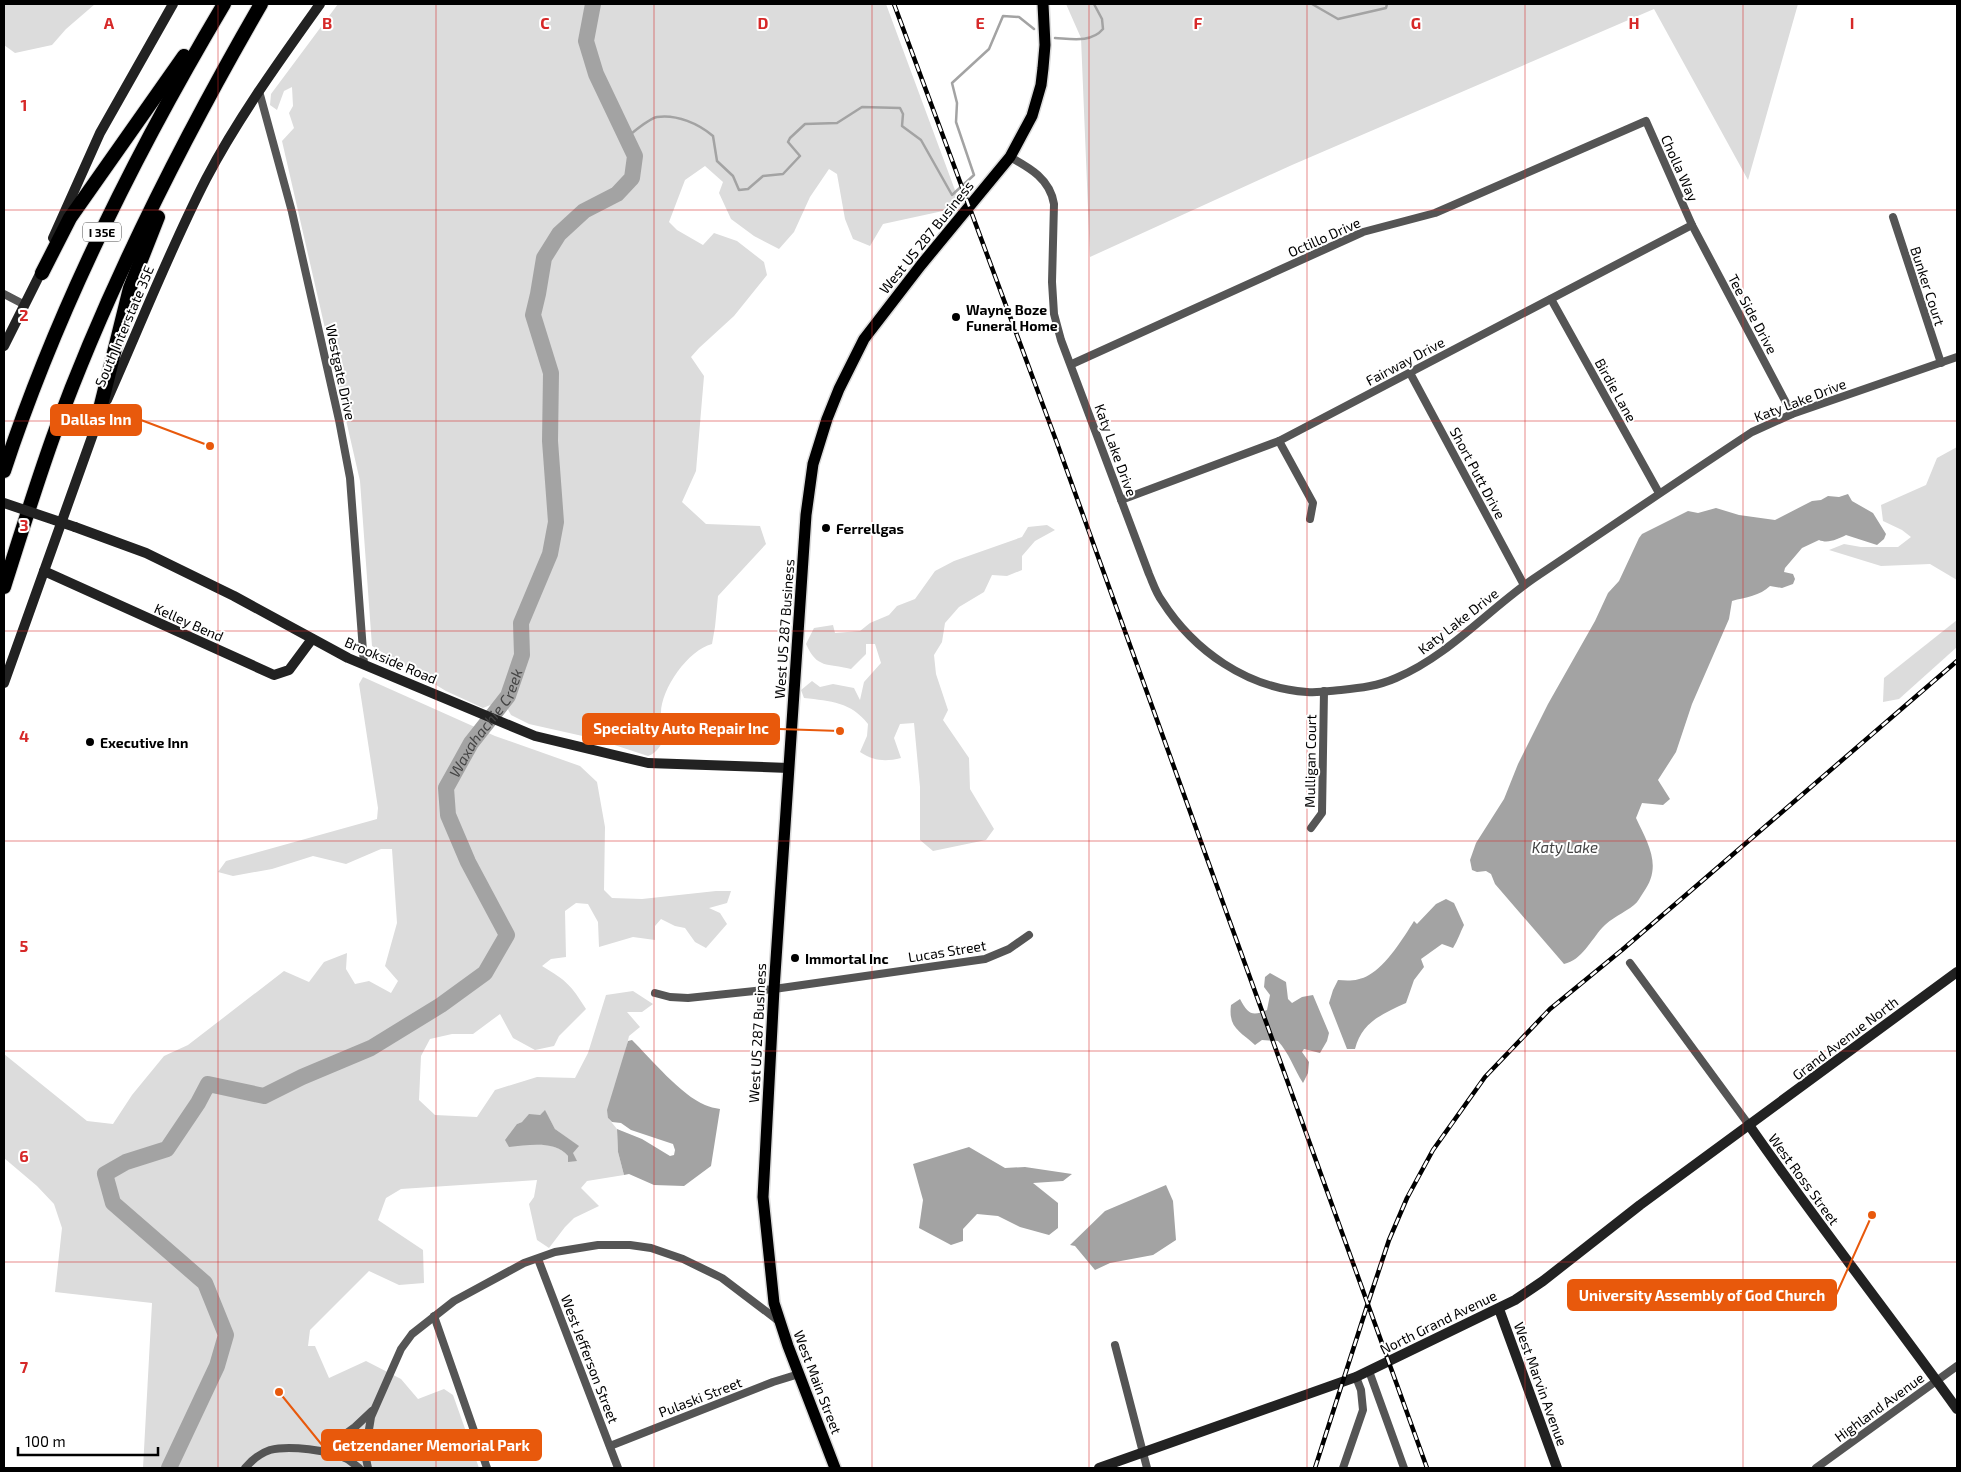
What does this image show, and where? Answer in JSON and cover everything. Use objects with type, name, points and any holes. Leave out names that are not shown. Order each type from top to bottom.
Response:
[{"type":"highway","points":[[42,272],[70,218],[220,4]]},
{"type":"highway","name":"I 35E","points":[[4,471],[33,391],[89,257],[157,121],[224,4]]},
{"type":"highway","name":"I 35E","points":[[4,587],[40,473],[81,366],[128,258],[184,143],[261,4]]},
{"type":"highway","points":[[96,425],[134,276],[179,171],[184,143]]},
{"type":"main road","points":[[4,346],[42,272],[53,237],[100,133],[173,4]]},
{"type":"main road","name":"South Interstate 35E","points":[[4,683],[96,425],[150,298],[207,178],[259,91],[320,4]]},
{"type":"main road","name":"West US 287 Business","points":[[780,1322],[771,1284],[763,1197],[774,989],[806,515],[813,464],[827,419],[839,389],[864,339],[921,265],[1010,157],[1032,116],[1041,84],[1046,45],[1043,4]]},
{"type":"main road","name":"Brookside Road","points":[[4,503],[146,554],[234,596],[312,639],[364,664],[555,742],[648,763],[789,768]]},
{"type":"main road","name":"Kelley Bend","points":[[44,571],[274,674],[280,674],[289,670],[312,639]]},
{"type":"main road","name":"Grand Avenue North","points":[[1749,1125],[1957,972]]},
{"type":"main road","name":"North Grand Avenue","points":[[1099,1468],[1356,1377],[1499,1309],[1543,1281],[1640,1204],[1749,1125]]},
{"type":"main road","name":"West Ross Street","points":[[1749,1125],[1835,1245],[1937,1379],[1957,1409]]},
{"type":"main road","name":"West Marvin Avenue","points":[[1499,1309],[1557,1468]]},
{"type":"main road","name":"West Main Street","points":[[780,1322],[835,1468]]},
{"type":"street","name":"Westgate Drive","points":[[259,91],[297,231],[350,478],[364,664]]},
{"type":"street","name":"Cholla Way","points":[[1646,122],[1692,226]]},
{"type":"street","name":"Octillo Drive","points":[[1072,364],[1362,232],[1436,213],[1646,122]]},
{"type":"street","name":"Katy Lake Drive","points":[[1010,157],[1039,176],[1052,193],[1054,204],[1052,282],[1054,314],[1061,340],[1072,364],[1149,574],[1161,600],[1179,624],[1203,648],[1225,666],[1250,678],[1306,692],[1364,688],[1396,678],[1446,649],[1524,585],[1752,432],[1792,414],[1957,357]]},
{"type":"street","name":"Bunker Court","points":[[1893,217],[1941,363]]},
{"type":"street","name":"Fairway Drive","points":[[1121,500],[1279,441],[1692,226]]},
{"type":"street","name":"Tee Side Drive","points":[[1692,226],[1792,414]]},
{"type":"street","points":[[4,294],[25,306]]},
{"type":"street","name":"Birdie Lane","points":[[1551,299],[1659,493]]},
{"type":"street","name":"Short Putt Drive","points":[[1410,373],[1524,585]]},
{"type":"street","points":[[1279,441],[1313,503],[1310,519]]},
{"type":"street","name":"Mulligan Court","points":[[1311,828],[1322,814],[1324,691]]},
{"type":"street","name":"Lucas Street","points":[[655,993],[670,997],[688,998],[774,989],[985,959],[1009,949],[1029,935]]},
{"type":"street","name":"West Ross Street","points":[[1630,963],[1749,1125]]},
{"type":"street","name":"West Main Street","points":[[368,1468],[364,1454],[366,1439],[375,1408],[401,1349],[412,1334],[434,1316],[472,1290],[524,1263],[555,1252],[598,1245],[630,1245],[651,1248],[683,1259],[722,1278],[780,1322]]},
{"type":"street","name":"West Jefferson Street","points":[[538,1259],[618,1468]]},
{"type":"street","points":[[434,1316],[487,1468]]},
{"type":"street","points":[[1115,1345],[1142,1452],[1148,1468]]},
{"type":"street","name":"Highland Avenue","points":[[1816,1468],[1957,1366]]},
{"type":"street","points":[[1369,1371],[1404,1468]]},
{"type":"street","name":"Pulaski Street","points":[[610,1446],[773,1382],[799,1374]]},
{"type":"street","points":[[1343,1468],[1363,1410],[1361,1390],[1356,1377]]},
{"type":"street","points":[[322,1451],[355,1427],[375,1408]]},
{"type":"street","points":[[245,1468],[251,1461],[270,1450],[297,1448],[322,1451],[348,1459],[359,1468]]},
{"type":"shaded area","points":[[4,4],[95,4],[66,29],[52,45],[15,53],[4,45]]},
{"type":"shaded area","points":[[338,4],[886,4],[959,201],[952,209],[883,224],[870,246],[853,239],[845,219],[837,174],[829,169],[810,197],[794,232],[779,249],[754,236],[731,219],[719,193],[723,182],[705,166],[685,180],[669,222],[677,230],[703,245],[714,233],[737,241],[764,262],[767,275],[734,316],[691,357],[704,376],[696,471],[682,502],[706,524],[760,526],[766,544],[718,596],[712,644],[694,654],[685,662],[671,682],[662,703],[661,713],[666,726],[665,737],[658,749],[648,756],[596,739],[529,724],[511,715],[503,700],[483,708],[446,691],[372,646],[360,481],[282,141],[294,128],[289,113],[293,106],[292,87],[284,91],[277,110],[270,105],[271,94]]},
{"type":"shaded area","points":[[1066,4],[1798,4],[1748,180],[1654,9],[1292,165],[1090,257],[1081,38]]},
{"type":"shaded area","points":[[1957,447],[1957,580],[1930,564],[1881,566],[1829,550],[1844,544],[1861,547],[1898,547],[1911,537],[1902,530],[1883,521],[1881,505],[1926,485],[1937,458]]},
{"type":"shaded area","points":[[1047,525],[1055,530],[1035,541],[1022,556],[1022,570],[1007,576],[992,575],[984,592],[959,607],[945,623],[942,642],[934,655],[936,674],[948,710],[943,720],[969,758],[970,789],[994,829],[986,840],[933,851],[920,840],[920,787],[914,723],[900,724],[894,738],[901,758],[890,760],[875,759],[860,752],[867,736],[868,724],[855,711],[840,704],[804,698],[801,690],[812,681],[820,687],[833,684],[854,688],[860,700],[864,682],[881,663],[875,644],[866,644],[866,654],[851,669],[824,664],[814,658],[806,644],[814,628],[833,625],[835,633],[860,631],[870,623],[889,615],[897,606],[915,599],[935,571],[954,561],[1022,537],[1028,527]]},
{"type":"shaded area","points":[[1957,620],[1957,647],[1899,699],[1883,702],[1884,678]]},
{"type":"shaded area","points":[[363,677],[495,736],[580,766],[597,782],[605,827],[604,890],[612,898],[642,899],[731,891],[727,903],[709,908],[720,913],[727,924],[706,948],[695,942],[685,928],[675,926],[661,919],[655,926],[655,940],[633,937],[599,947],[598,922],[588,904],[576,903],[565,911],[566,957],[551,959],[542,966],[568,984],[586,1009],[559,1036],[554,1046],[535,1050],[513,1038],[500,1014],[473,1034],[452,1034],[430,1039],[421,1056],[419,1100],[435,1115],[477,1117],[495,1090],[537,1077],[575,1078],[588,1053],[606,995],[633,991],[653,1004],[642,1012],[627,1012],[640,1027],[629,1036],[621,1070],[614,1088],[608,1118],[617,1129],[618,1152],[624,1175],[587,1181],[581,1188],[599,1206],[574,1218],[549,1248],[537,1240],[529,1204],[534,1197],[537,1180],[401,1189],[386,1198],[378,1220],[423,1250],[424,1283],[399,1285],[369,1271],[310,1330],[308,1346],[315,1346],[329,1378],[366,1361],[401,1379],[418,1399],[444,1389],[453,1395],[479,1468],[143,1468],[152,1303],[55,1292],[62,1228],[54,1204],[37,1186],[4,1158],[4,1054],[87,1121],[113,1124],[132,1095],[164,1056],[188,1045],[284,971],[309,982],[324,962],[347,953],[346,969],[355,984],[369,981],[391,993],[398,981],[385,966],[397,923],[392,849],[381,849],[346,864],[313,856],[272,869],[233,876],[218,872],[226,861],[377,819],[378,808],[359,684]],"holes":[[[545,1111],[555,1129],[578,1146],[568,1156],[554,1147],[541,1144],[523,1145],[517,1124],[540,1115]]]},
{"type":"water","name":"Katy Lake","points":[[1848,494],[1852,501],[1873,513],[1886,534],[1884,539],[1877,545],[1846,535],[1829,541],[1819,540],[1802,548],[1785,568],[1784,572],[1793,574],[1795,579],[1793,584],[1782,588],[1770,586],[1757,594],[1732,601],[1729,619],[1692,704],[1676,752],[1658,780],[1670,799],[1663,805],[1642,803],[1636,818],[1652,855],[1652,874],[1649,883],[1635,904],[1613,918],[1581,954],[1564,964],[1495,884],[1491,874],[1486,871],[1477,872],[1472,870],[1470,860],[1476,843],[1504,799],[1518,764],[1548,704],[1595,621],[1608,593],[1619,581],[1639,538],[1642,534],[1688,511],[1698,513],[1716,508],[1739,515],[1775,520],[1812,501],[1821,500],[1828,496],[1839,497]]},
{"type":"water","points":[[1446,899],[1454,903],[1464,925],[1453,948],[1442,944],[1421,959],[1424,967],[1414,980],[1406,1003],[1374,1020],[1363,1032],[1355,1049],[1347,1049],[1329,1003],[1338,980],[1358,979],[1375,971],[1394,951],[1414,921],[1417,924],[1436,904]]},
{"type":"water","points":[[1270,973],[1286,982],[1288,999],[1292,1003],[1302,997],[1313,995],[1329,1033],[1320,1053],[1304,1049],[1302,1052],[1309,1062],[1308,1073],[1303,1083],[1278,1041],[1262,1040],[1255,1045],[1236,1028],[1231,1019],[1231,1005],[1240,999],[1245,1008],[1251,1013],[1254,1014],[1267,1010],[1270,995],[1264,987],[1265,977]]},
{"type":"water","points":[[632,1040],[686,1093],[705,1105],[720,1109],[711,1166],[684,1186],[654,1185],[629,1174],[624,1175],[618,1152],[617,1129],[642,1139],[670,1156],[674,1155],[675,1150],[673,1144],[631,1130],[621,1123],[612,1122],[608,1118],[607,1110],[628,1041]]},
{"type":"water","points":[[545,1110],[555,1129],[579,1146],[573,1153],[577,1161],[568,1162],[568,1156],[563,1151],[549,1146],[509,1147],[505,1140],[517,1124],[522,1122],[529,1114],[540,1115]]},
{"type":"water","points":[[969,1147],[1005,1168],[1025,1167],[1072,1174],[1063,1181],[1033,1183],[1058,1203],[1058,1228],[1049,1235],[1020,1227],[998,1216],[977,1214],[963,1229],[963,1241],[951,1245],[919,1228],[923,1200],[913,1164]]},
{"type":"water","points":[[1166,1185],[1173,1201],[1176,1240],[1153,1255],[1110,1263],[1095,1270],[1075,1246],[1070,1245],[1105,1211]]},
{"type":"waterway","name":"Waxahachie Creek","points":[[169,1468],[217,1366],[226,1335],[205,1283],[113,1203],[105,1174],[126,1162],[167,1149],[198,1103],[208,1084],[264,1096],[302,1077],[371,1048],[441,1005],[485,973],[507,935],[468,862],[448,815],[446,788],[471,743],[508,696],[522,655],[521,623],[550,554],[556,522],[550,441],[551,373],[533,315],[544,258],[559,234],[584,211],[617,194],[632,178],[635,156],[596,74],[586,41],[593,4]]},
{"type":"waterway","points":[[1055,38],[1087,38],[1103,29],[1102,19],[1094,4]]},
{"type":"waterway","points":[[1312,4],[1338,19],[1386,8],[1387,4]]},
{"type":"waterway","points":[[627,137],[657,117],[672,117],[694,124],[713,136],[717,161],[733,176],[739,190],[748,189],[763,176],[783,174],[800,156],[788,142],[805,124],[837,123],[862,107],[900,108],[903,114],[902,126],[921,140],[952,195],[974,175],[956,122],[957,103],[952,83],[989,49],[1003,16],[1019,17],[1034,29]]},
{"type":"railway","points":[[894,4],[1057,443],[1427,1468]]},
{"type":"railway","points":[[1315,1468],[1389,1240],[1407,1198],[1433,1150],[1485,1077],[1550,1009],[1622,950],[1957,661]]},
{"type":"place","name":"Wayne Boze Funeral Home","points":[[956,317]]},
{"type":"place","name":"Dallas Inn","points":[[210,446]]},
{"type":"place","name":"Ferrellgas","points":[[826,528]]},
{"type":"place","name":"Specialty Auto Repair Inc","points":[[840,731]]},
{"type":"place","name":"Executive Inn","points":[[90,742]]},
{"type":"place","name":"Immortal Inc","points":[[795,958]]},
{"type":"place","name":"University Assembly of God Church","points":[[1872,1215]]},
{"type":"place","name":"Getzendaner Memorial Park","points":[[279,1392]]}]
